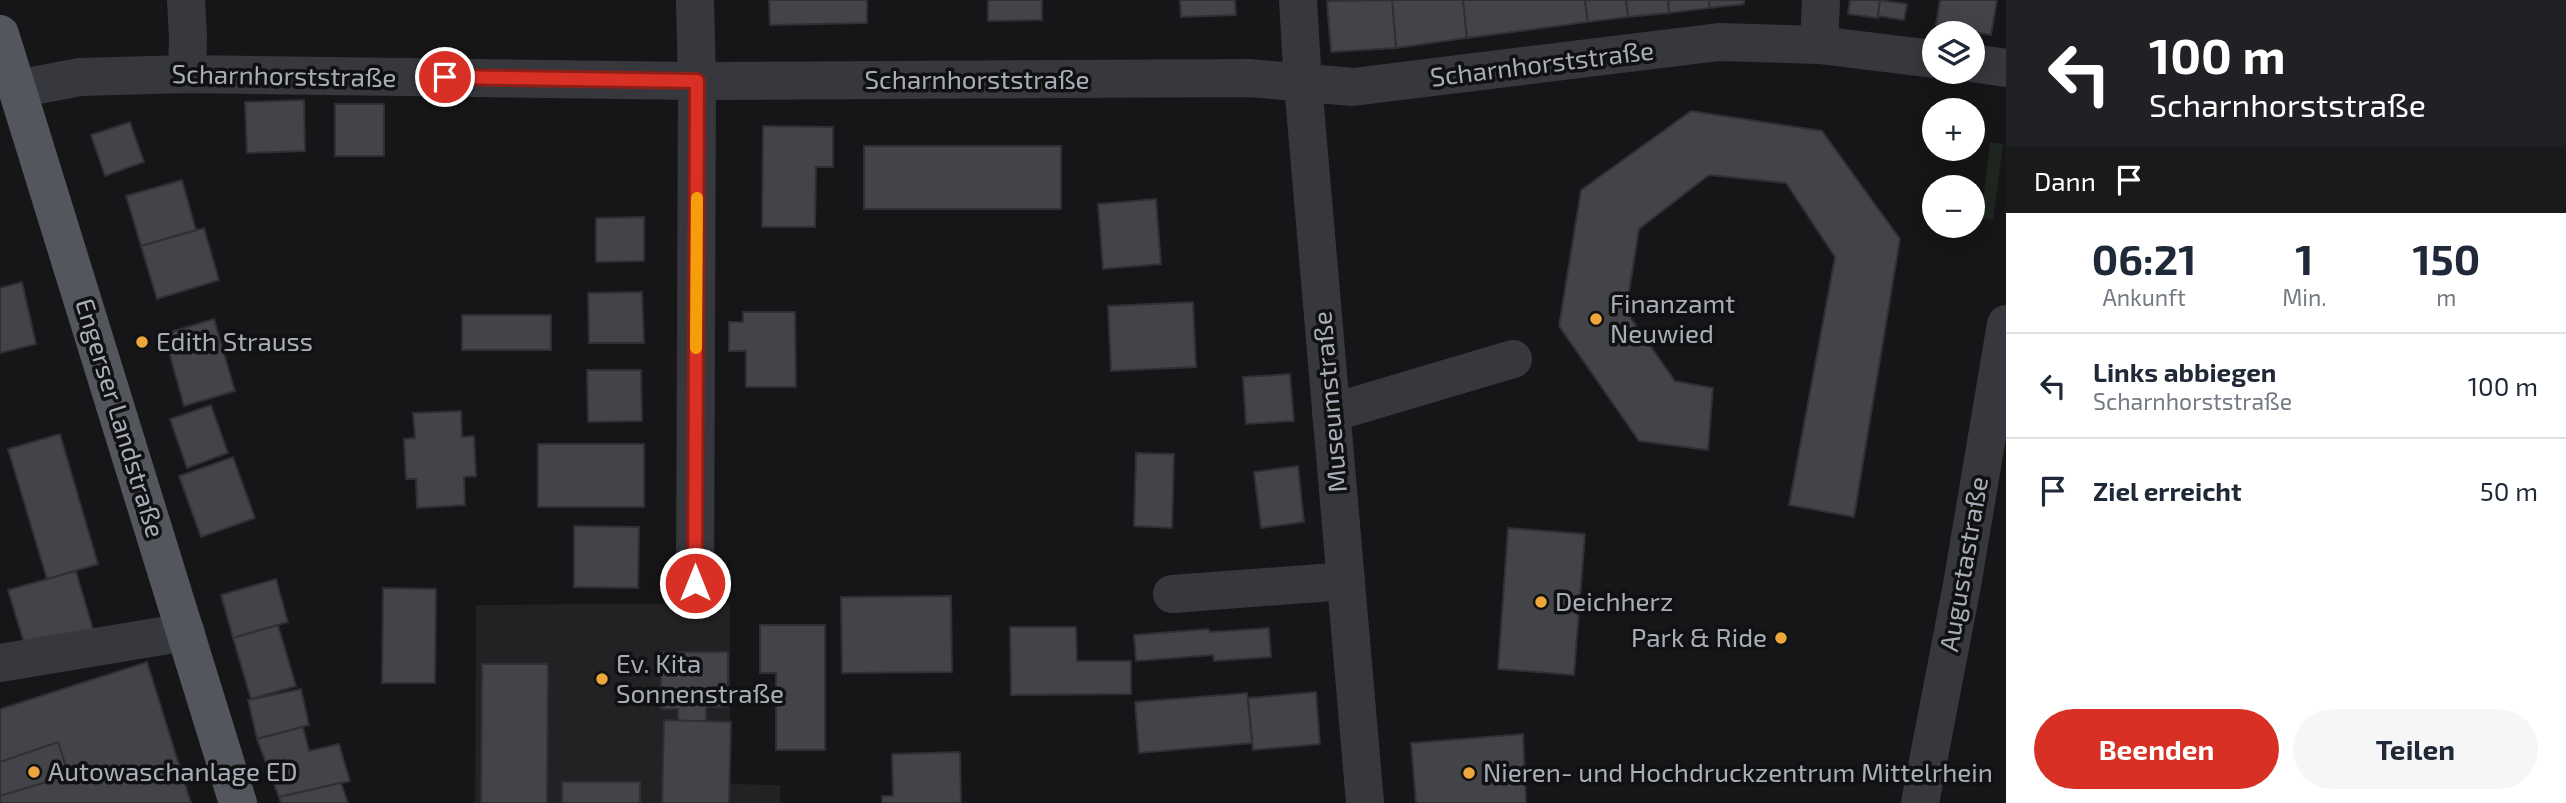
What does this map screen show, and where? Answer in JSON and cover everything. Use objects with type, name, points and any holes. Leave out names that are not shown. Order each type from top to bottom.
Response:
[{"type":"main road","name":"Engerser Landstraße","points":[[2,48],[238,803]]},
{"type":"street","points":[[186,0],[187,74]]},
{"type":"street","points":[[695,0],[695,583]]},
{"type":"street","name":"Museumstraße","points":[[1298,0],[1365,803]]},
{"type":"street","points":[[1819,45],[1821,0]]},
{"type":"street","name":"Scharnhorststraße","points":[[17,89],[80,77],[187,74],[697,81],[1249,78],[1353,86],[1718,43],[1819,45],[1922,58]]},
{"type":"street","points":[[1985,65],[2006,68]]},
{"type":"street","name":"Augustastraße","points":[[1920,803],[1962,585],[2006,324]]},
{"type":"street","points":[[1331,413],[1513,359]]},
{"type":"street","points":[[1172,594],[1346,581]]},
{"type":"street","points":[[0,663],[186,632]]},
{"type":"shaded area","points":[[1990,142],[2003,144],[1993,220],[1985,219],[1985,184]]},
{"type":"shaded area","name":"Ev. Kita Sonnenstraße","points":[[730,603],[730,784],[780,785],[780,803],[475,803],[476,605]]},
{"type":"building","points":[[769,0],[867,0],[867,23],[770,25]]},
{"type":"building","points":[[988,0],[1042,0],[1042,20],[988,21]]},
{"type":"building","points":[[1180,0],[1235,0],[1236,15],[1181,17]]},
{"type":"building","points":[[1392,0],[1463,0],[1467,38],[1396,48]]},
{"type":"building","points":[[1392,0],[1396,48],[1331,52],[1327,1]]},
{"type":"building","points":[[1463,0],[1585,0],[1588,22],[1467,38]]},
{"type":"building","points":[[1585,0],[1626,0],[1628,17],[1588,22]]},
{"type":"building","points":[[1626,0],[1668,0],[1669,13],[1628,17]]},
{"type":"building","points":[[1668,0],[1709,0],[1710,8],[1669,13]]},
{"type":"building","points":[[1709,0],[1744,0],[1744,4],[1710,8]]},
{"type":"building","points":[[1850,0],[1880,0],[1878,18],[1848,14]]},
{"type":"building","points":[[1880,0],[1907,4],[1904,20],[1878,16]]},
{"type":"building","points":[[1940,0],[1997,0],[1991,35],[1985,34],[1985,21],[1937,21]]},
{"type":"building","points":[[304,100],[305,151],[247,153],[245,102]]},
{"type":"building","points":[[335,104],[384,104],[384,156],[335,156]]},
{"type":"building","name":"Finanzamt Neuwied","points":[[1691,111],[1822,131],[1900,239],[1854,517],[1789,505],[1835,257],[1786,183],[1709,175],[1639,229],[1626,311],[1675,381],[1713,388],[1708,450],[1639,441],[1559,326],[1581,190]]},
{"type":"building","points":[[130,122],[144,162],[105,176],[91,135]]},
{"type":"building","points":[[763,126],[833,127],[833,167],[816,167],[815,227],[762,227]]},
{"type":"building","points":[[864,146],[1061,146],[1061,209],[864,209]]},
{"type":"building","points":[[182,180],[196,230],[141,246],[126,196]]},
{"type":"building","points":[[1156,199],[1161,264],[1103,269],[1098,204]]},
{"type":"building","points":[[644,217],[644,261],[596,262],[596,218]]},
{"type":"building","points":[[204,228],[219,280],[157,299],[141,246]]},
{"type":"building","points":[[22,282],[36,344],[0,353],[0,288]]},
{"type":"building","points":[[642,292],[644,343],[589,343],[588,293]]},
{"type":"building","points":[[1193,302],[1196,367],[1111,371],[1108,306]]},
{"type":"building","points":[[743,312],[795,312],[796,387],[746,387],[746,351],[729,351],[729,322],[743,322]]},
{"type":"building","points":[[462,315],[551,315],[551,350],[462,350]]},
{"type":"building","points":[[214,319],[235,391],[184,406],[164,334]]},
{"type":"building","points":[[587,370],[641,370],[642,421],[588,422]]},
{"type":"building","points":[[1290,374],[1294,421],[1246,424],[1243,377]]},
{"type":"building","points":[[211,405],[228,453],[187,468],[170,419]]},
{"type":"building","points":[[461,411],[462,437],[474,436],[476,476],[464,477],[465,505],[417,508],[416,479],[406,479],[404,439],[415,438],[413,413]]},
{"type":"building","points":[[60,434],[98,564],[47,579],[8,449]]},
{"type":"building","points":[[538,444],[644,444],[644,507],[538,507]]},
{"type":"building","points":[[1136,453],[1174,454],[1172,528],[1134,526]]},
{"type":"building","points":[[233,457],[255,518],[201,537],[179,476]]},
{"type":"building","points":[[1298,466],[1304,522],[1261,528],[1254,472]]},
{"type":"building","points":[[574,526],[639,527],[638,588],[574,587]]},
{"type":"building","name":"Deichherz","points":[[1508,528],[1585,534],[1574,675],[1498,669]]},
{"type":"building","points":[[76,571],[94,633],[27,653],[8,590]]},
{"type":"building","points":[[276,579],[288,622],[233,638],[221,595]]},
{"type":"building","points":[[383,588],[436,589],[435,683],[382,683]]},
{"type":"building","points":[[951,596],[952,672],[842,673],[841,597]]},
{"type":"building","points":[[278,625],[296,686],[251,699],[233,638]]},
{"type":"building","points":[[760,625],[825,625],[825,750],[776,750],[776,673],[760,673]]},
{"type":"building","points":[[1010,627],[1076,627],[1077,661],[1131,661],[1131,694],[1011,695]]},
{"type":"building","points":[[1269,628],[1271,657],[1214,661],[1213,655],[1136,661],[1134,635],[1208,629],[1210,632]]},
{"type":"building","points":[[661,652],[728,652],[728,707],[706,707],[706,721],[678,721],[678,709],[661,709]]},
{"type":"building","points":[[147,662],[191,803],[0,803],[0,709]]},
{"type":"building","points":[[482,664],[548,664],[547,803],[481,803]]},
{"type":"building","points":[[301,689],[309,725],[257,739],[248,700]]},
{"type":"building","points":[[1316,692],[1320,744],[1253,750],[1248,698]]},
{"type":"building","points":[[1247,693],[1252,743],[1139,753],[1135,702]]},
{"type":"building","points":[[664,720],[731,722],[729,803],[662,803]]},
{"type":"building","points":[[303,727],[309,751],[339,744],[350,781],[279,797],[257,739]]},
{"type":"building","name":"Nieren- und Hochdruckzentrum Mittelrhein","points":[[1523,734],[1526,803],[1416,803],[1411,743]]},
{"type":"building","name":"Autowaschanlage ED","points":[[58,742],[69,775],[0,796],[0,762]]},
{"type":"building","points":[[960,752],[961,803],[882,803],[882,796],[893,796],[892,754]]},
{"type":"building","points":[[562,782],[640,782],[640,803],[562,803]]},
{"type":"building","points":[[341,783],[348,803],[281,803],[279,797]]},
{"type":"slow traffic","points":[[696,348],[697,198]]},
{"type":"place","name":"Finanzamt Neuwied","points":[[1596,319]]},
{"type":"place","name":"Edith Strauss","points":[[142,342]]},
{"type":"place","name":"Deichherz","points":[[1541,602]]},
{"type":"place","name":"Park & Ride","points":[[1781,638]]},
{"type":"place","name":"Ev. Kita Sonnenstraße","points":[[602,679]]},
{"type":"place","name":"Autowaschanlage ED","points":[[34,772]]},
{"type":"place","name":"Nieren- und Hochdruckzentrum Mittelrhein","points":[[1469,773]]},
{"type":"route","points":[[445,77],[697,81],[695,583]]}]
